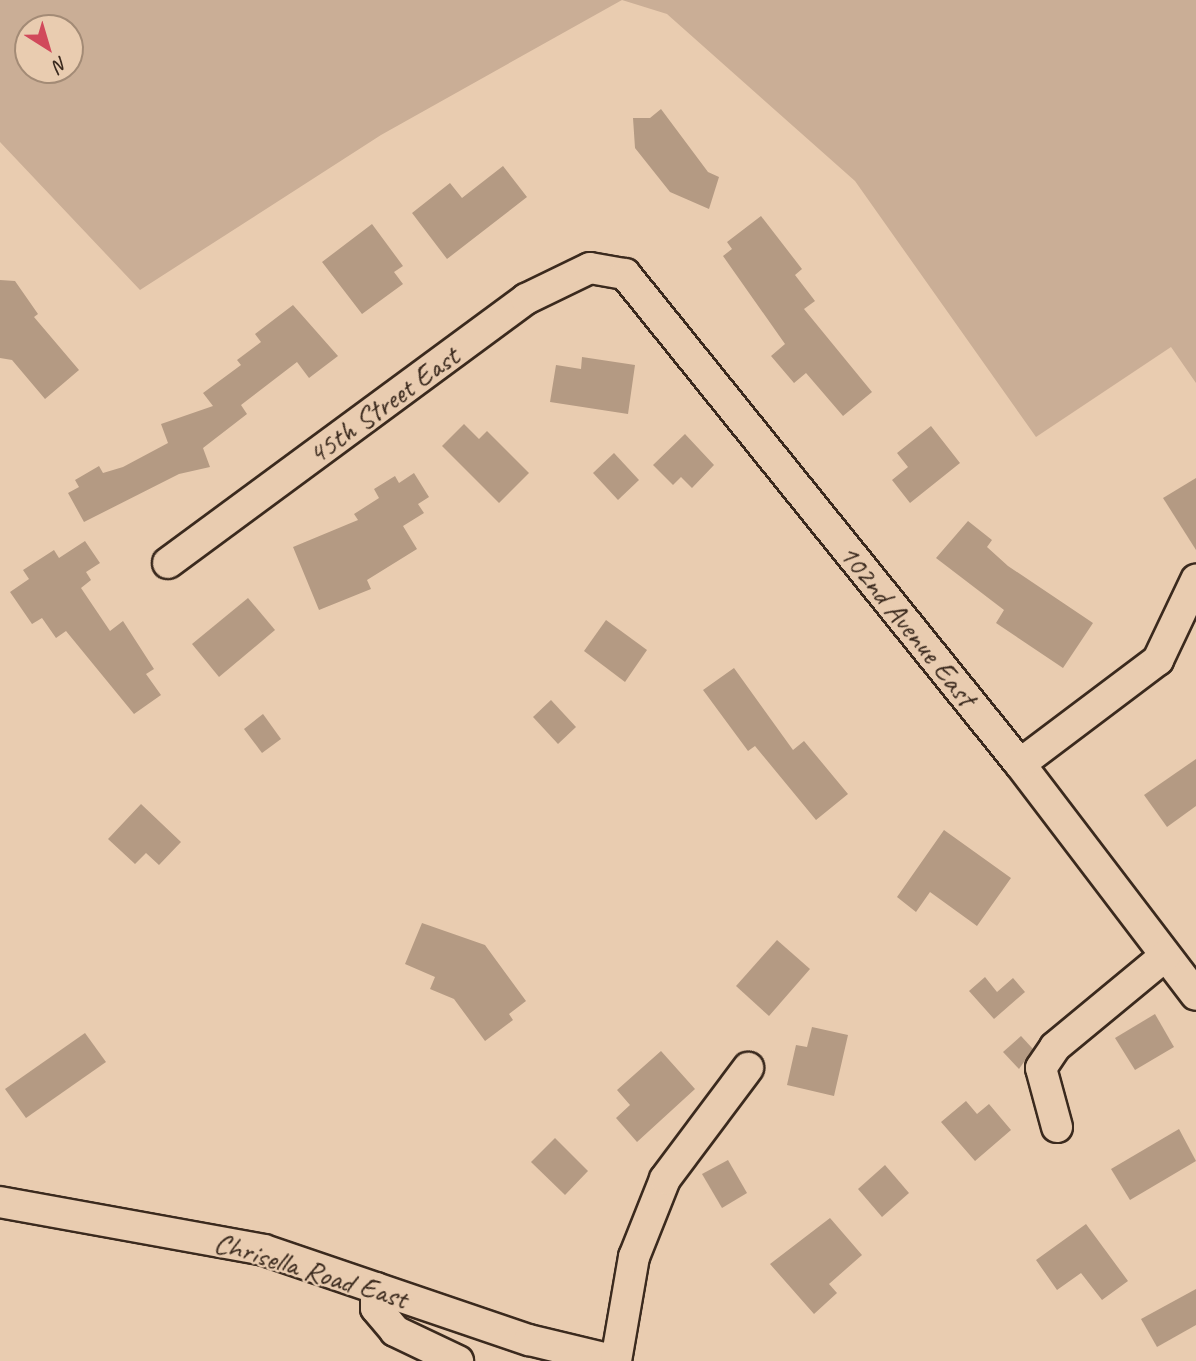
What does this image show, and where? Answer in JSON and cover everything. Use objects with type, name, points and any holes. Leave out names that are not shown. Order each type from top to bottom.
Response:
[{"type":"street","name":"45th Street East","points":[[168,563],[526,299],[574,273],[608,268]]},
{"type":"street","name":"102nd Avenue East","points":[[608,268],[634,281],[656,306],[1020,764],[1196,995]]},
{"type":"street","points":[[1020,764],[1158,660],[1196,580]]},
{"type":"street","points":[[1057,1127],[1041,1068],[1055,1048],[1166,956]]},
{"type":"street","points":[[616,1361],[634,1257],[665,1179],[748,1068]]},
{"type":"street","name":"Chrisella Road East","points":[[0,1202],[264,1250],[529,1339],[616,1361]]},
{"type":"street","points":[[376,1288],[376,1308],[395,1331],[458,1361]]},
{"type":"shaded area","points":[[0,0],[622,0],[381,135],[140,290],[0,142]]},
{"type":"shaded area","points":[[622,0],[1196,0],[1196,383],[1171,347],[1036,437],[855,181],[667,14]]},
{"type":"building","points":[[661,109],[708,172],[719,177],[709,209],[670,192],[635,148],[633,118],[650,118]]},
{"type":"building","points":[[503,166],[527,197],[447,259],[412,213],[450,183],[462,198]]},
{"type":"building","points":[[761,216],[802,269],[795,275],[815,301],[804,309],[872,392],[843,416],[806,373],[794,383],[771,356],[785,344],[723,256],[732,249],[727,242]]},
{"type":"building","points":[[372,224],[403,266],[394,272],[403,284],[362,314],[322,262]]},
{"type":"building","points":[[0,280],[15,281],[38,314],[34,317],[79,370],[45,399],[12,360],[0,358]]},
{"type":"building","points":[[293,305],[338,356],[309,378],[297,362],[241,405],[247,414],[203,448],[210,467],[179,474],[84,522],[68,493],[79,487],[75,480],[99,466],[103,473],[123,467],[168,443],[161,424],[213,406],[203,393],[241,365],[237,360],[261,342],[255,334]]},
{"type":"building","points":[[582,357],[635,365],[628,414],[550,402],[556,365],[581,369]]},
{"type":"building","points":[[464,424],[479,439],[487,431],[529,473],[499,503],[442,446]]},
{"type":"building","points":[[931,426],[960,463],[910,503],[892,480],[908,467],[897,453]]},
{"type":"building","points":[[685,434],[714,465],[692,488],[681,477],[673,485],[653,465]]},
{"type":"building","points":[[614,453],[639,480],[618,500],[593,473]]},
{"type":"building","points":[[414,473],[429,497],[418,504],[424,513],[403,526],[417,549],[367,580],[371,589],[319,610],[293,547],[358,520],[354,514],[379,498],[374,489],[395,476],[399,483]]},
{"type":"building","points":[[1196,478],[1196,550],[1163,498]]},
{"type":"building","points":[[968,521],[992,540],[987,547],[1008,566],[1093,623],[1063,668],[996,623],[1004,610],[936,558]]},
{"type":"building","points":[[85,541],[100,563],[86,572],[91,580],[81,588],[110,631],[123,621],[154,669],[146,674],[161,695],[134,714],[66,631],[56,638],[42,618],[32,624],[10,592],[29,579],[23,570],[54,550],[59,558]]},
{"type":"building","points":[[248,598],[275,630],[219,677],[192,644]]},
{"type":"building","points":[[606,620],[647,650],[625,682],[584,651]]},
{"type":"building","points":[[734,668],[793,750],[804,741],[848,794],[816,820],[755,746],[748,751],[703,690]]},
{"type":"building","points":[[551,700],[576,727],[558,744],[533,717]]},
{"type":"building","points":[[263,714],[281,739],[262,753],[244,729]]},
{"type":"building","points":[[1196,759],[1196,806],[1167,827],[1144,795]]},
{"type":"building","points":[[141,804],[181,842],[159,865],[146,853],[135,864],[108,839]]},
{"type":"building","points":[[944,830],[1011,878],[977,926],[930,892],[916,912],[897,897]]},
{"type":"building","points":[[422,923],[485,945],[526,1001],[509,1014],[513,1020],[485,1041],[454,999],[430,989],[435,977],[405,964]]},
{"type":"building","points":[[777,940],[810,969],[769,1016],[736,986]]},
{"type":"building","points":[[985,977],[997,992],[1013,978],[1025,992],[994,1019],[969,991]]},
{"type":"building","points":[[1155,1014],[1174,1047],[1135,1070],[1115,1038]]},
{"type":"building","points":[[812,1027],[848,1035],[834,1096],[787,1085],[796,1045],[807,1047]]},
{"type":"building","points":[[85,1033],[106,1062],[26,1118],[5,1089]]},
{"type":"building","points":[[1021,1036],[1033,1049],[1019,1069],[1003,1052]]},
{"type":"building","points":[[661,1051],[695,1089],[637,1142],[616,1118],[630,1105],[617,1090]]},
{"type":"building","points":[[966,1101],[977,1114],[989,1104],[1011,1130],[975,1161],[941,1122]]},
{"type":"building","points":[[1179,1129],[1196,1161],[1130,1200],[1111,1169]]},
{"type":"building","points":[[555,1138],[588,1171],[565,1195],[531,1162]]},
{"type":"building","points":[[728,1160],[747,1193],[722,1208],[702,1174]]},
{"type":"building","points":[[885,1165],[909,1193],[882,1217],[858,1189]]},
{"type":"building","points":[[830,1218],[862,1255],[829,1284],[837,1293],[814,1314],[770,1264]]},
{"type":"building","points":[[1086,1224],[1128,1281],[1102,1300],[1081,1273],[1057,1290],[1036,1260]]},
{"type":"building","points":[[1196,1289],[1196,1325],[1157,1347],[1141,1319]]}]
